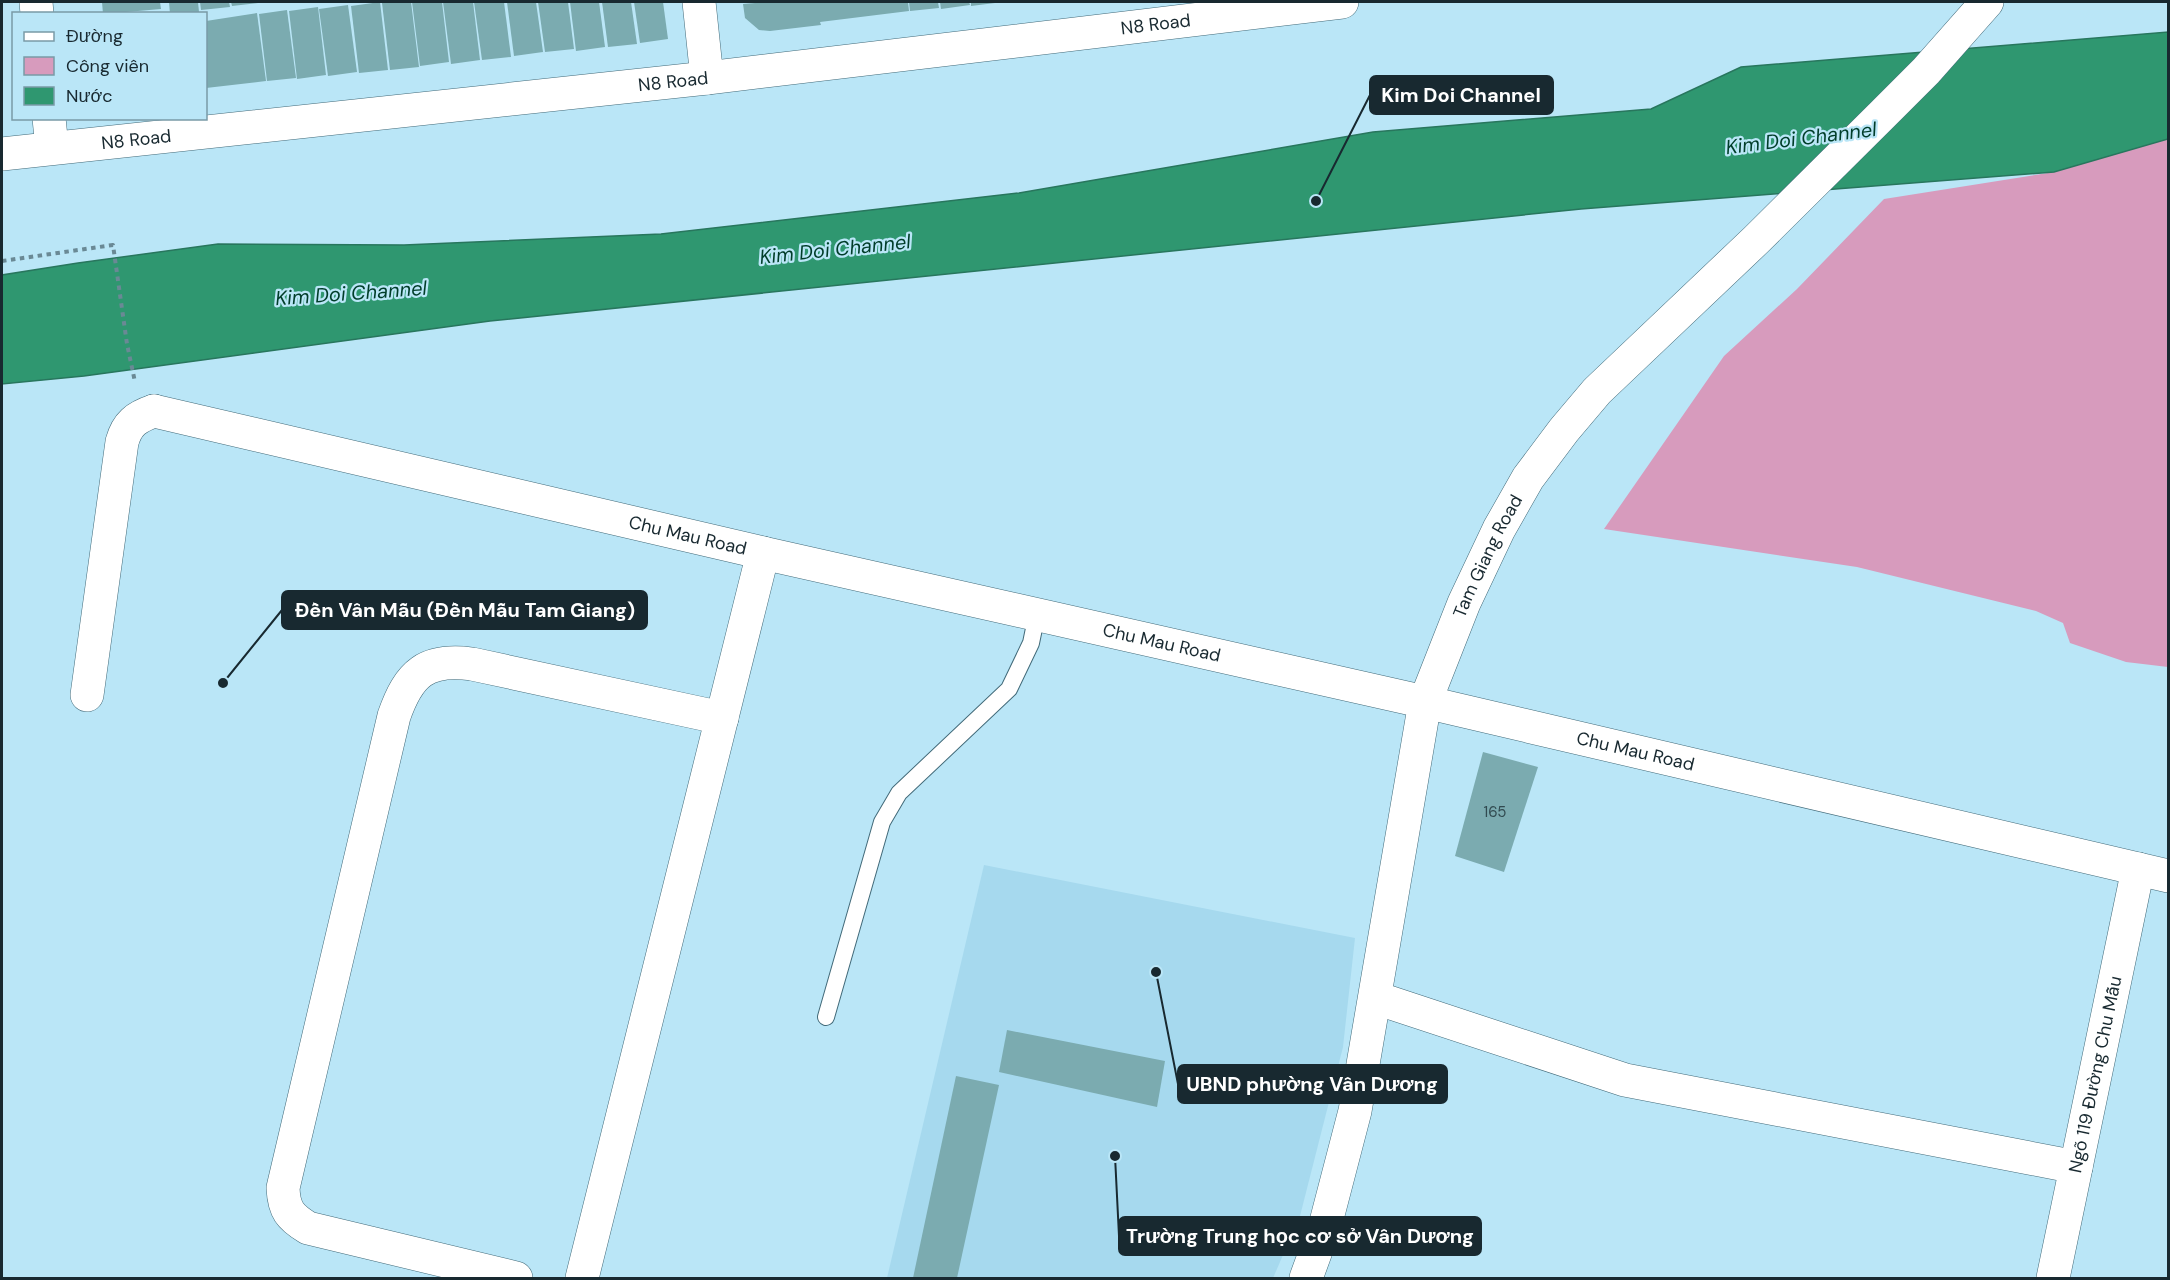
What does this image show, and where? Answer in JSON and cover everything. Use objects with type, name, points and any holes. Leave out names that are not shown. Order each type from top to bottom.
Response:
[{"type":"street","points":[[699,2],[707,78]]},
{"type":"street","name":"N8 Road","points":[[207,120],[707,78],[1342,2]]},
{"type":"street","name":"Tam Giang Road","points":[[1306,1278],[1325,1226],[1356,1111],[1425,702],[1464,603],[1499,529],[1528,478],[1597,391],[1756,240],[1926,71],[1987,2]]},
{"type":"street","name":"N8 Road","points":[[2,154],[50,133],[205,120]]},
{"type":"street","name":"Chu Mau Road","points":[[87,695],[122,442],[130,423],[154,411],[763,553],[1425,702],[2153,872]]},
{"type":"street","points":[[582,1278],[763,553]]},
{"type":"street","points":[[516,1278],[308,1228],[293,1219],[284,1203],[283,1188],[400,698],[420,672],[434,664],[451,661],[722,718]]},
{"type":"street","name":"Ngõ 119 Đường Chu Mẫu","points":[[2053,1278],[2076,1167],[2153,872]]},
{"type":"street","points":[[1376,998],[1625,1080],[2076,1167]]},
{"type":"lane","points":[[826,1017],[882,822],[899,793],[1010,689],[1031,643],[1037,614]]},
{"type":"path","points":[[2,261],[113,245],[127,344]]},
{"type":"shaded area","points":[[984,865],[1355,938],[1343,1047],[1300,1216],[1273,1278],[887,1278]]},
{"type":"green space","points":[[2168,139],[2168,667],[2126,662],[2070,643],[2063,623],[2036,611],[1857,567],[1604,529],[1724,356],[1797,289],[1884,199],[2054,172]]},
{"type":"water","name":"Kim Doi Channel","points":[[2168,32],[2168,139],[2054,172],[1581,209],[490,321],[84,376],[2,384],[2,275],[218,244],[404,245],[661,234],[1019,193],[1373,132],[1651,109],[1741,67]]},
{"type":"building","points":[[102,2],[160,2],[161,9],[126,12],[103,12]]},
{"type":"building","points":[[169,2],[198,2],[199,12],[170,12]]},
{"type":"building","points":[[200,2],[229,2],[230,7],[201,10]]},
{"type":"building","points":[[231,2],[258,2],[258,3],[232,6]]},
{"type":"building","points":[[380,2],[388,70],[359,73],[351,6]]},
{"type":"building","points":[[411,2],[419,67],[390,70],[382,3]]},
{"type":"building","points":[[412,2],[442,2],[449,62],[420,66]]},
{"type":"building","points":[[443,2],[473,2],[480,60],[451,64]]},
{"type":"building","points":[[474,2],[504,2],[511,57],[482,60]]},
{"type":"building","points":[[507,2],[536,2],[543,52],[514,56]]},
{"type":"building","points":[[538,2],[568,2],[574,49],[545,52]]},
{"type":"building","points":[[570,2],[599,2],[605,47],[576,51]]},
{"type":"building","points":[[602,2],[631,2],[637,44],[608,47]]},
{"type":"building","points":[[634,2],[663,2],[668,39],[640,43]]},
{"type":"building","points":[[908,2],[909,11],[820,22],[821,25],[770,31],[759,30],[745,18],[743,4]]},
{"type":"building","points":[[909,2],[938,2],[939,8],[910,11]]},
{"type":"building","points":[[940,2],[969,2],[970,5],[941,9]]},
{"type":"building","points":[[971,2],[995,2],[995,3],[971,6]]},
{"type":"building","points":[[348,5],[357,72],[328,76],[319,9]]},
{"type":"building","points":[[318,7],[326,75],[297,79],[289,11]]},
{"type":"building","points":[[287,10],[296,78],[267,81],[259,14]]},
{"type":"building","points":[[257,13],[266,81],[207,88],[207,21]]},
{"type":"building","points":[[1483,752],[1538,767],[1504,872],[1455,856]]},
{"type":"building","points":[[1007,1030],[1165,1061],[1157,1107],[999,1072]]},
{"type":"building","points":[[956,1076],[999,1085],[957,1278],[913,1278]]},
{"type":"place","name":"Kim Doi Channel","points":[[1316,201]]},
{"type":"place","name":"Đền Vân Mẫu (Đền Mẫu Tam Giang)","points":[[223,683]]},
{"type":"place","name":"UBND phường Vân Dương","points":[[1156,972]]},
{"type":"place","name":"Trường Trung học cơ sở Vân Dương","points":[[1115,1156]]}]
